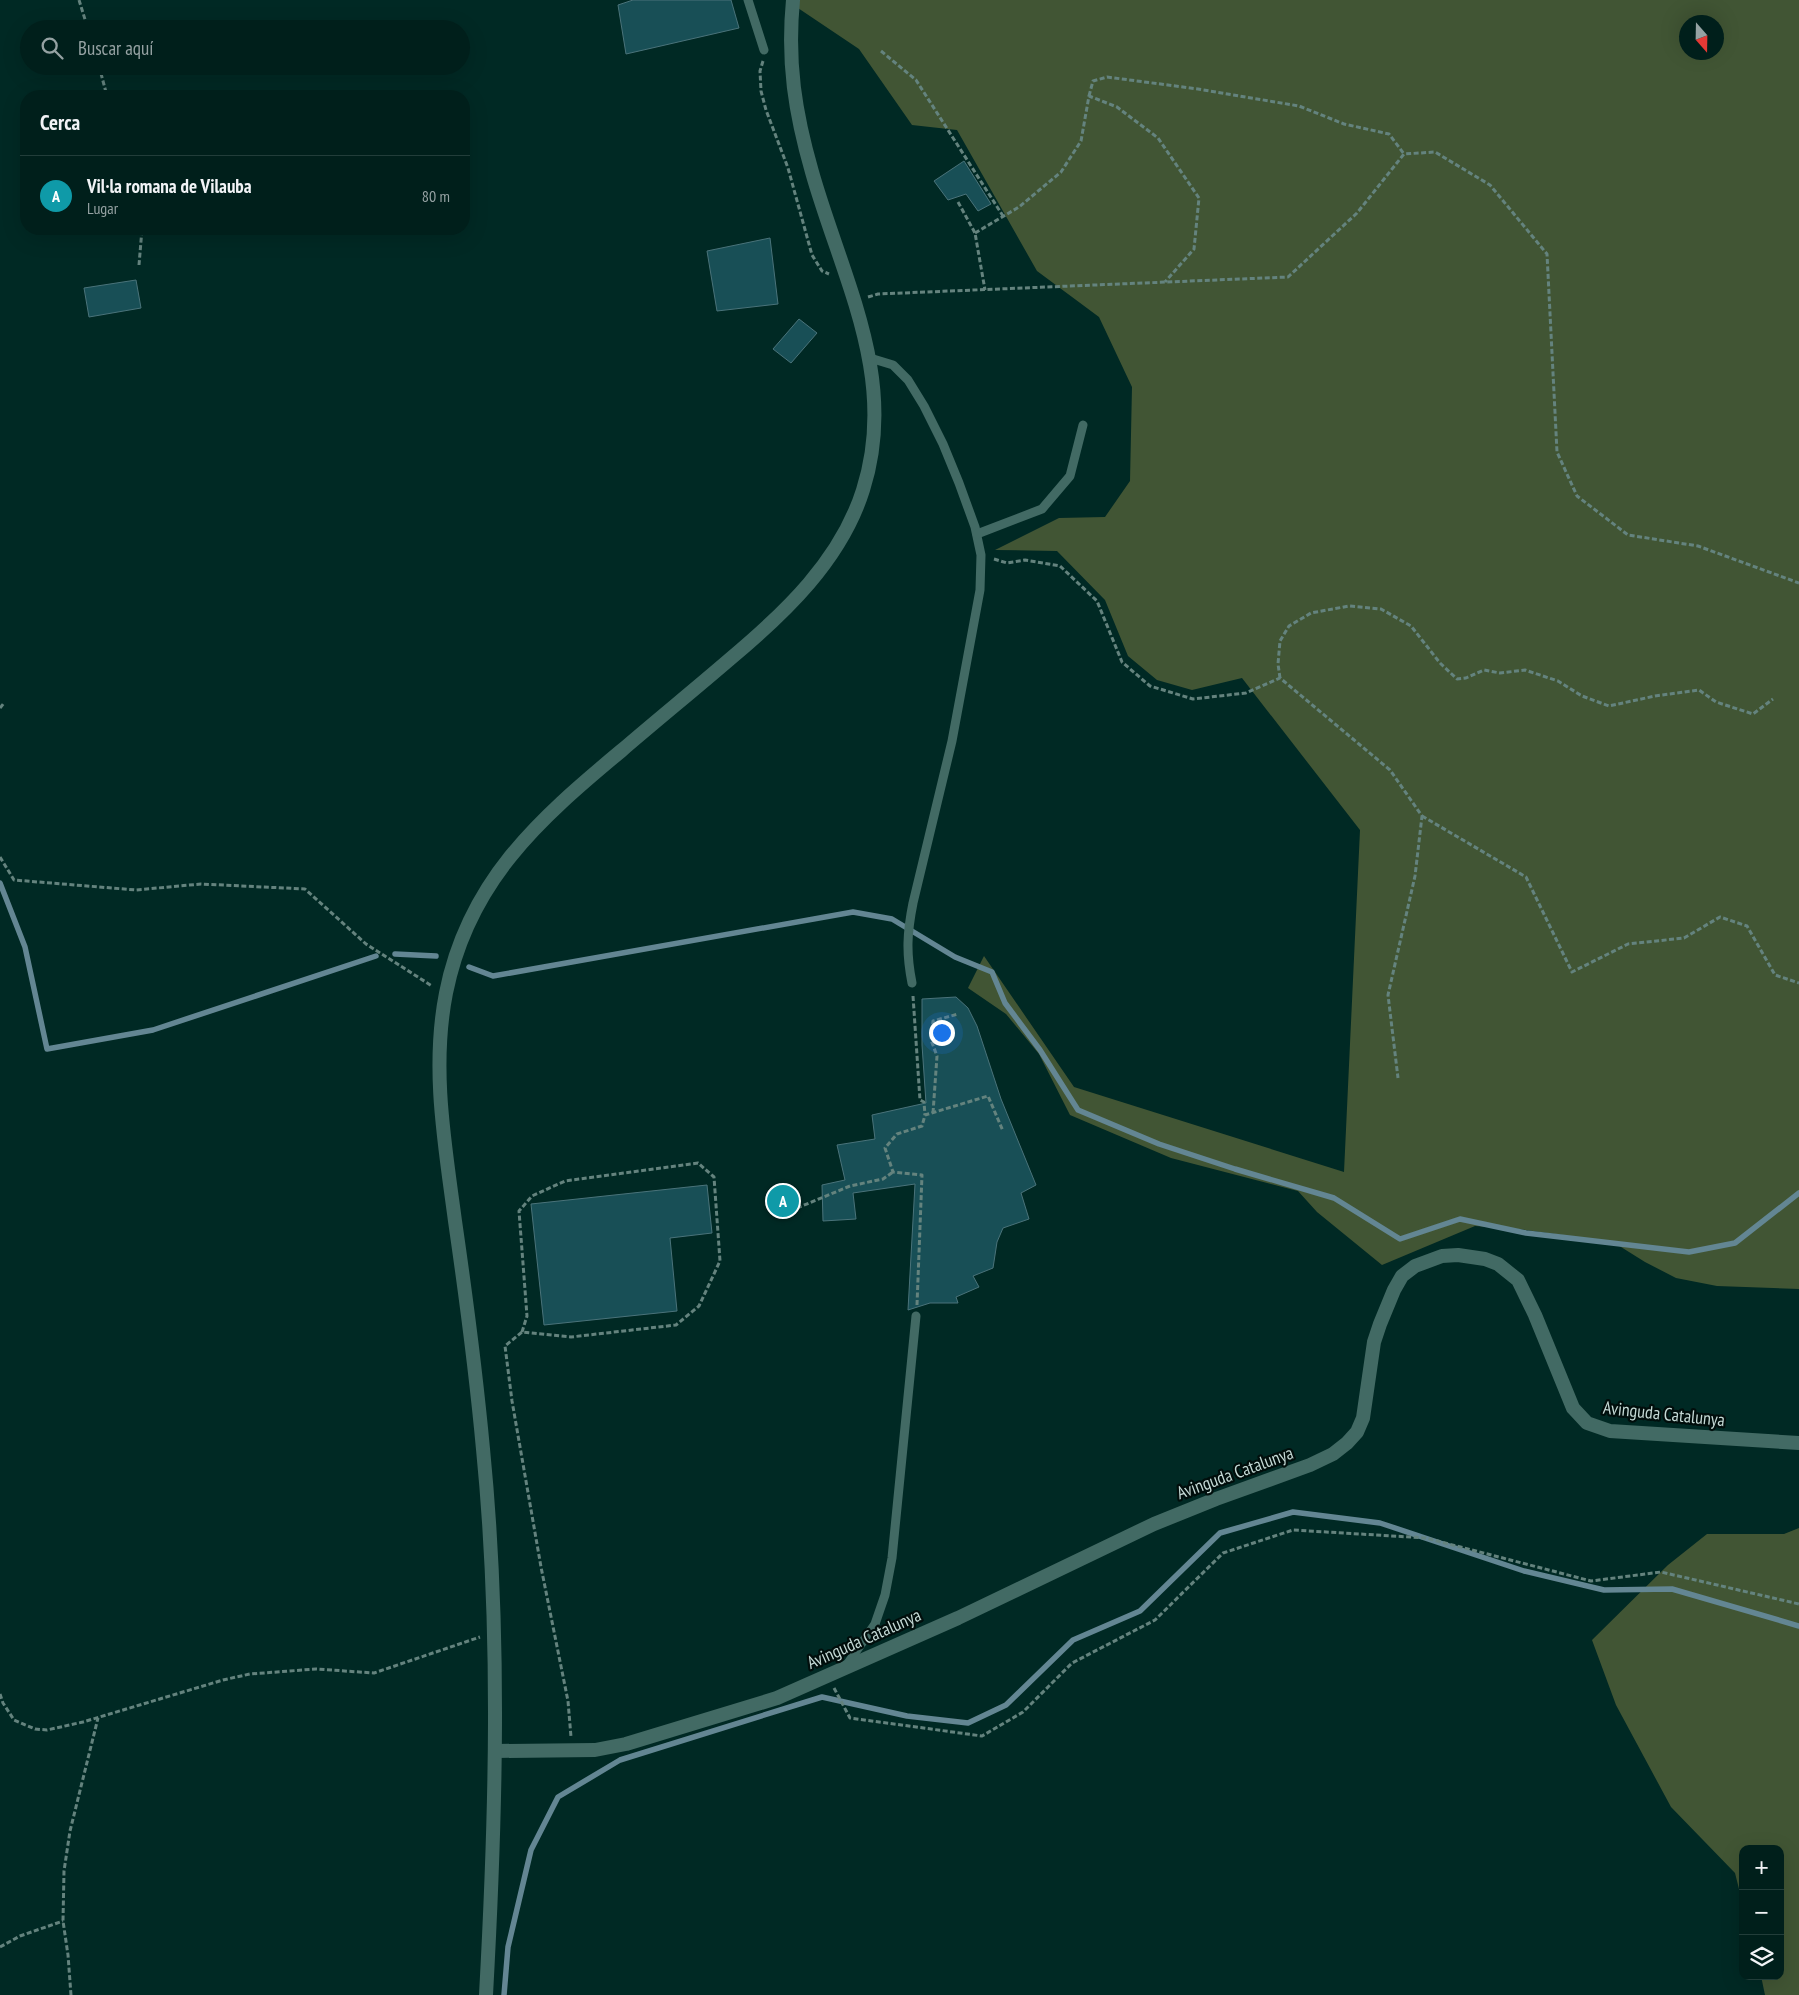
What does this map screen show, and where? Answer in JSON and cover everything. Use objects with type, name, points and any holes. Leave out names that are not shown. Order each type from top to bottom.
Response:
[{"type":"street","points":[[486,1995],[496,1751],[495,1634],[487,1492],[476,1378],[442,1120],[439,1049],[445,995],[458,947],[477,905],[497,872],[520,843],[578,787],[760,634],[802,592],[830,556],[851,523],[865,486],[874,444],[876,398],[870,358],[856,302],[813,177],[802,134],[792,83],[790,44],[793,0]]},
{"type":"street","name":"Avinguda Catalunya","points":[[496,1751],[595,1750],[626,1744],[777,1698],[958,1618],[1154,1524],[1310,1465],[1334,1454],[1357,1432],[1363,1418],[1374,1342],[1398,1283],[1402,1276],[1415,1266],[1442,1256],[1458,1255],[1486,1259],[1498,1264],[1518,1280],[1535,1315],[1573,1408],[1587,1423],[1610,1431],[1799,1443]]},
{"type":"lane","points":[[748,0],[764,50]]},
{"type":"lane","points":[[870,358],[893,365],[908,380],[943,444],[977,534],[982,555],[976,614],[952,741],[908,930],[907,959],[912,983]]},
{"type":"lane","points":[[977,534],[1042,509],[1070,476],[1083,425]]},
{"type":"lane","points":[[845,1668],[874,1624],[885,1595],[892,1558],[916,1316]]},
{"type":"path","points":[[79,0],[85,20]]},
{"type":"path","points":[[764,50],[760,71],[766,110],[788,168],[812,255],[822,271],[832,276],[846,275]]},
{"type":"path","points":[[881,51],[916,80],[1003,216]]},
{"type":"path","points":[[101,75],[105,90]]},
{"type":"path","points":[[976,233],[1020,207],[1062,172],[1081,142],[1093,81],[1107,77],[1198,89],[1299,106],[1344,124],[1389,134],[1404,154]]},
{"type":"path","points":[[1090,96],[1117,107],[1158,138],[1199,198],[1194,249],[1164,282]]},
{"type":"path","points":[[856,302],[878,294],[1288,277],[1356,213],[1404,154],[1435,152],[1490,184],[1547,254],[1557,452],[1577,496],[1628,535],[1698,546],[1799,583]]},
{"type":"path","points":[[958,202],[976,233],[984,290]]},
{"type":"path","points":[[138,265],[141,235]]},
{"type":"path","points":[[982,555],[1007,563],[1025,560],[1060,566],[1097,601],[1122,662],[1150,686],[1194,699],[1246,693],[1280,678]]},
{"type":"path","points":[[1773,700],[1753,714],[1716,702],[1699,690],[1655,696],[1609,706],[1582,696],[1558,681],[1525,670],[1500,673],[1484,670],[1466,678],[1457,679],[1440,663],[1411,626],[1381,609],[1349,606],[1311,612],[1289,626],[1280,641],[1278,664],[1280,678],[1390,770],[1422,816],[1526,877],[1572,972],[1628,944],[1684,938],[1720,917],[1747,926],[1775,975],[1799,983]]},
{"type":"path","points":[[0,708],[4,703]]},
{"type":"path","points":[[1398,1078],[1388,995],[1415,876],[1422,816]]},
{"type":"path","points":[[0,857],[14,880],[136,890],[201,884],[305,890],[366,944],[445,995]]},
{"type":"path","points":[[893,1172],[885,1148],[897,1134],[922,1126],[925,1115],[924,1102],[920,1100],[912,983]]},
{"type":"path","points":[[932,1113],[937,1056],[931,1040],[933,1021],[958,1014]]},
{"type":"path","points":[[925,1115],[988,1096],[1003,1131]]},
{"type":"path","points":[[522,1332],[571,1337],[676,1325],[700,1306],[720,1261],[714,1177],[698,1163],[565,1181],[532,1196],[519,1211],[527,1316],[522,1332],[506,1346],[506,1355],[512,1401],[540,1558],[568,1701],[571,1728],[570,1750]]},
{"type":"path","points":[[790,1211],[850,1186],[883,1179],[893,1172],[922,1175],[916,1316]]},
{"type":"path","points":[[828,1676],[850,1718],[982,1736],[1022,1712],[1072,1663],[1155,1620],[1223,1553],[1293,1530],[1426,1538],[1591,1581],[1661,1572],[1799,1604]]},
{"type":"path","points":[[0,1694],[3,1703],[14,1720],[35,1729],[64,1727],[223,1680],[250,1674],[316,1669],[374,1673],[474,1638],[495,1634]]},
{"type":"path","points":[[71,1995],[63,1921],[64,1871],[70,1831],[98,1718]]},
{"type":"path","points":[[0,1947],[20,1936],[63,1921]]},
{"type":"green space","points":[[786,0],[1799,0],[1799,1289],[1717,1286],[1676,1278],[1613,1242],[1518,1229],[1475,1226],[1382,1265],[1317,1212],[1298,1191],[1171,1158],[1070,1115],[1039,1054],[1006,1014],[968,988],[984,956],[1074,1087],[1344,1172],[1360,830],[1242,678],[1192,690],[1157,680],[1128,656],[1105,600],[1057,551],[995,550],[1059,518],[1105,517],[1130,481],[1132,387],[1099,317],[1037,271],[957,130],[912,125],[859,49]]},
{"type":"green space","points":[[1799,1528],[1799,1995],[1765,1995],[1762,1980],[1784,1980],[1784,1845],[1739,1845],[1739,1889],[1735,1873],[1671,1807],[1616,1705],[1592,1640],[1668,1565],[1707,1534],[1784,1534]]},
{"type":"building","points":[[633,0],[731,0],[739,28],[626,54],[618,5]]},
{"type":"building","points":[[964,161],[991,204],[978,211],[966,194],[948,200],[934,181]]},
{"type":"building","points":[[770,238],[778,304],[717,311],[707,251]]},
{"type":"building","points":[[136,280],[141,308],[89,317],[84,288]]},
{"type":"building","points":[[799,319],[817,333],[791,363],[773,349]]},
{"type":"building","points":[[956,997],[968,1008],[977,1026],[1001,1099],[1036,1185],[1021,1193],[1029,1219],[1003,1228],[997,1242],[993,1268],[973,1276],[979,1287],[956,1297],[958,1303],[930,1303],[908,1310],[915,1184],[853,1193],[856,1219],[823,1221],[822,1185],[845,1180],[837,1145],[875,1139],[872,1115],[926,1103],[922,1045],[922,999]]},
{"type":"building","points":[[707,1185],[712,1233],[670,1238],[677,1311],[544,1325],[531,1204]]},
{"type":"waterway","points":[[0,883],[25,947],[47,1049],[153,1030],[376,956]]},
{"type":"waterway","points":[[469,967],[493,976],[853,912],[892,919],[955,957],[992,972],[1005,1003],[1040,1050],[1078,1110],[1159,1144],[1334,1198],[1400,1239],[1460,1219],[1526,1233],[1689,1252],[1735,1243],[1799,1193]]},
{"type":"waterway","points":[[395,954],[436,956]]},
{"type":"waterway","points":[[504,1995],[508,1947],[531,1850],[558,1797],[620,1760],[822,1697],[907,1716],[968,1723],[1006,1705],[1073,1640],[1140,1611],[1220,1533],[1293,1512],[1380,1523],[1524,1571],[1604,1590],[1672,1589],[1799,1626]]},
{"type":"place","name":"Vil·la romana de Vilauba","points":[[783,1201]]}]
